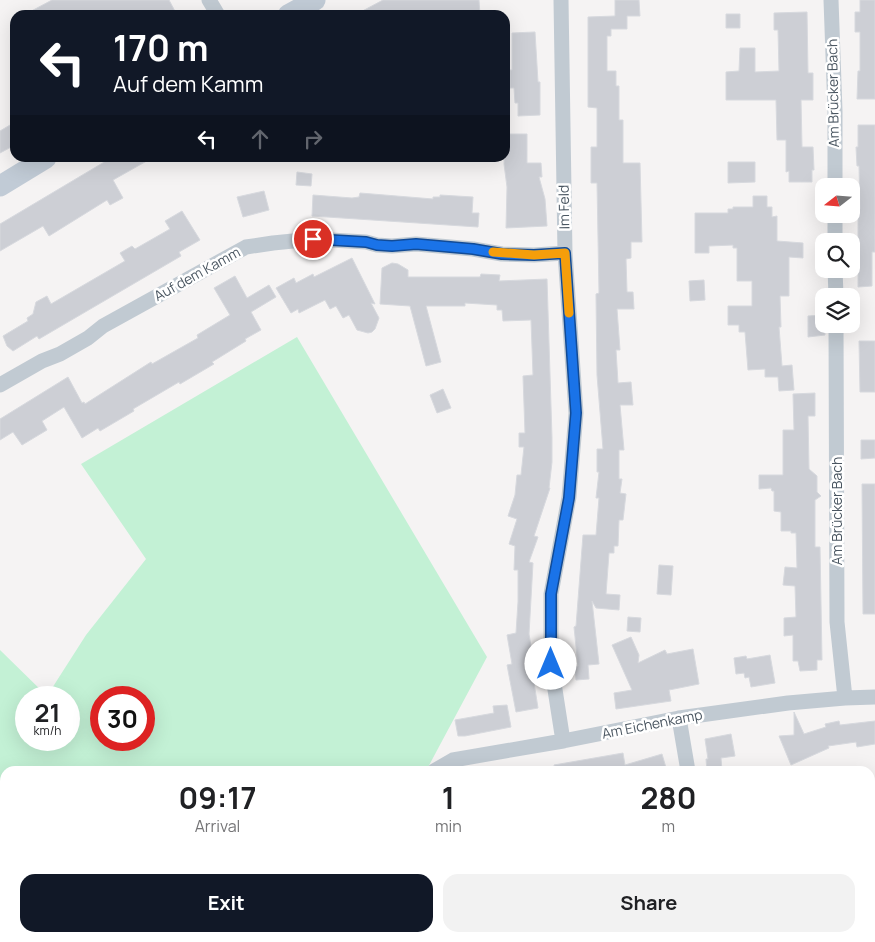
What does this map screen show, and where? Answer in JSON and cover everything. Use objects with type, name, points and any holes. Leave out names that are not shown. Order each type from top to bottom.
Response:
[{"type":"street","points":[[297,10],[315,0]]},
{"type":"street","name":"Im Feld","points":[[561,0],[565,253],[576,413],[569,498],[551,594],[551,664],[563,742]]},
{"type":"street","name":"Am Brücker Bach","points":[[831,0],[835,111],[835,178]]},
{"type":"street","points":[[0,186],[39,162]]},
{"type":"street","name":"Auf dem Kamm","points":[[0,385],[42,361],[60,354],[88,338],[103,326],[246,247],[273,242],[313,239],[366,242],[392,246],[416,244],[464,248],[502,254],[534,255],[565,253]]},
{"type":"street","name":"Am Brücker Bach","points":[[836,333],[837,622],[845,698]]},
{"type":"street","name":"Am Eichenkamp","points":[[443,766],[453,760],[563,742],[679,718],[788,703],[875,697]]},
{"type":"street","points":[[679,718],[687,766]]},
{"type":"green space","points":[[297,337],[487,657],[429,766],[0,766],[0,650],[37,686],[15,686],[15,751],[80,751],[80,686],[53,686],[86,635],[146,559],[81,464]]},
{"type":"building","points":[[52,0],[169,0],[174,10],[33,10]]},
{"type":"building","points":[[383,0],[479,0],[480,10],[364,10]]},
{"type":"building","points":[[615,0],[639,0],[640,16],[627,16],[627,29],[611,29],[611,36],[607,36],[607,71],[616,71],[616,86],[619,86],[619,120],[623,120],[623,163],[640,163],[642,242],[631,242],[631,258],[626,259],[627,292],[633,292],[634,309],[617,309],[620,350],[616,350],[618,383],[631,382],[633,405],[620,405],[624,450],[619,450],[619,479],[622,479],[620,493],[626,494],[623,520],[619,520],[618,546],[614,546],[614,553],[609,553],[606,594],[620,595],[619,610],[596,608],[592,601],[599,664],[588,665],[589,679],[576,680],[575,667],[578,666],[574,627],[576,626],[583,535],[596,535],[599,498],[596,498],[599,472],[597,472],[597,449],[603,449],[597,375],[596,294],[599,293],[597,183],[591,183],[591,147],[597,147],[597,108],[588,107],[588,17],[615,16]]},
{"type":"building","points":[[860,0],[875,0],[875,99],[857,99],[858,71],[860,71],[860,32],[855,32],[855,12],[860,12]]},
{"type":"building","points":[[807,12],[808,73],[813,73],[813,100],[801,100],[802,147],[813,147],[814,170],[812,170],[812,182],[789,182],[789,171],[786,172],[786,140],[777,140],[776,100],[726,100],[726,72],[739,71],[740,48],[755,48],[755,72],[779,71],[778,30],[774,30],[774,13]]},
{"type":"building","points":[[726,14],[740,14],[740,28],[726,28]]},
{"type":"building","points":[[535,32],[538,82],[540,82],[540,115],[518,116],[518,103],[515,103],[514,88],[510,88],[512,33]]},
{"type":"building","points":[[10,125],[10,148],[0,153],[0,131]]},
{"type":"building","points":[[858,125],[875,125],[875,252],[872,252],[872,286],[858,287],[858,278],[860,278],[860,233],[858,233],[858,223],[860,223],[860,178],[856,147],[858,147]]},
{"type":"building","points":[[510,134],[527,134],[527,163],[541,163],[542,177],[539,177],[545,199],[547,226],[506,228],[507,187],[504,162],[510,162]]},
{"type":"building","points":[[104,162],[145,162],[113,180],[123,198],[110,205],[107,200],[49,236],[43,226],[0,251],[0,224]]},
{"type":"building","points":[[728,162],[755,162],[755,182],[728,183]]},
{"type":"building","points":[[297,172],[312,174],[311,186],[296,185]]},
{"type":"building","points":[[264,191],[269,210],[243,217],[237,197]]},
{"type":"building","points":[[360,193],[433,199],[433,197],[440,197],[440,195],[473,197],[472,213],[479,213],[478,227],[312,216],[313,195],[352,198],[359,197]]},
{"type":"building","points":[[753,196],[767,196],[767,207],[772,207],[772,217],[777,216],[777,241],[803,243],[803,258],[789,257],[789,296],[780,296],[781,327],[779,327],[782,366],[792,365],[794,390],[779,391],[778,377],[765,377],[765,369],[748,370],[745,332],[739,332],[739,325],[728,325],[728,306],[752,306],[752,281],[737,281],[737,248],[733,248],[733,245],[709,246],[709,253],[695,253],[695,213],[728,213],[728,209],[733,209],[733,207],[753,207]]},
{"type":"building","points":[[182,211],[200,240],[179,252],[181,256],[39,339],[37,336],[13,351],[7,346],[3,336],[28,321],[27,318],[33,314],[36,302],[47,296],[51,304],[125,261],[120,253],[132,246],[135,249],[170,229],[165,221]]},
{"type":"building","points":[[352,258],[375,304],[371,303],[379,318],[372,332],[368,333],[357,330],[349,315],[343,318],[336,306],[330,309],[325,300],[299,313],[298,309],[291,313],[276,288],[294,278],[296,283],[313,274],[314,277]]},
{"type":"building","points":[[392,263],[408,270],[408,277],[480,277],[481,274],[500,275],[499,281],[547,279],[552,462],[550,488],[534,536],[538,537],[529,562],[533,563],[529,634],[535,670],[532,670],[538,708],[516,712],[507,665],[512,664],[507,635],[516,633],[518,602],[518,570],[514,570],[515,546],[509,544],[517,519],[508,516],[515,495],[517,475],[521,475],[524,447],[519,447],[519,433],[525,433],[523,376],[533,375],[531,320],[503,321],[502,310],[497,310],[497,305],[465,303],[465,306],[426,306],[441,362],[426,366],[410,306],[380,304],[382,268]]},
{"type":"building","points":[[235,276],[247,298],[269,285],[276,297],[251,312],[261,330],[212,362],[214,364],[133,409],[134,411],[100,431],[98,428],[82,438],[64,407],[42,421],[47,430],[22,445],[13,432],[0,440],[0,419],[68,377],[82,403],[84,402],[85,404],[151,362],[152,364],[198,338],[197,335],[230,315],[214,288]]},
{"type":"building","points":[[704,280],[705,300],[690,301],[689,281]]},
{"type":"building","points":[[808,316],[815,316],[815,333],[825,333],[825,335],[808,337]]},
{"type":"building","points":[[859,341],[875,341],[875,392],[860,392]]},
{"type":"building","points":[[443,389],[451,408],[437,413],[430,395]]},
{"type":"building","points":[[815,393],[815,416],[808,416],[809,469],[817,476],[817,492],[821,496],[815,500],[815,547],[820,547],[822,660],[817,660],[817,670],[800,671],[798,661],[793,661],[793,635],[784,636],[784,618],[796,617],[795,586],[783,585],[785,567],[797,568],[796,533],[781,531],[781,512],[774,511],[774,491],[771,488],[759,489],[759,475],[783,475],[783,430],[794,430],[793,394]]},
{"type":"building","points":[[861,440],[875,440],[875,458],[861,459]]},
{"type":"building","points":[[862,484],[875,484],[875,614],[863,614]]},
{"type":"building","points":[[659,565],[673,566],[671,595],[657,594]]},
{"type":"building","points":[[628,617],[641,618],[640,632],[627,631]]},
{"type":"building","points":[[631,637],[639,655],[638,663],[665,650],[667,654],[693,649],[699,684],[669,690],[671,701],[616,709],[614,693],[632,690],[612,645]]},
{"type":"building","points":[[770,655],[775,683],[751,687],[749,677],[745,678],[744,673],[736,674],[734,658],[746,656],[747,659]]},
{"type":"building","points":[[507,705],[511,727],[458,736],[455,720],[494,713],[493,706]]},
{"type":"building","points":[[794,712],[804,734],[826,727],[825,724],[839,721],[840,725],[875,721],[875,744],[857,747],[856,742],[828,746],[829,748],[791,765],[779,736],[794,735]]},
{"type":"building","points":[[731,734],[735,756],[721,758],[722,766],[707,766],[706,759],[708,759],[705,739]]},
{"type":"building","points":[[623,753],[625,765],[662,754],[666,766],[554,766]]},
{"type":"slow traffic","points":[[493,252],[534,255],[565,253],[569,313]]},
{"type":"route","points":[[313,239],[366,242],[392,246],[416,244],[473,249],[502,254],[534,255],[565,253],[576,413],[569,498],[551,594],[551,664]]}]
